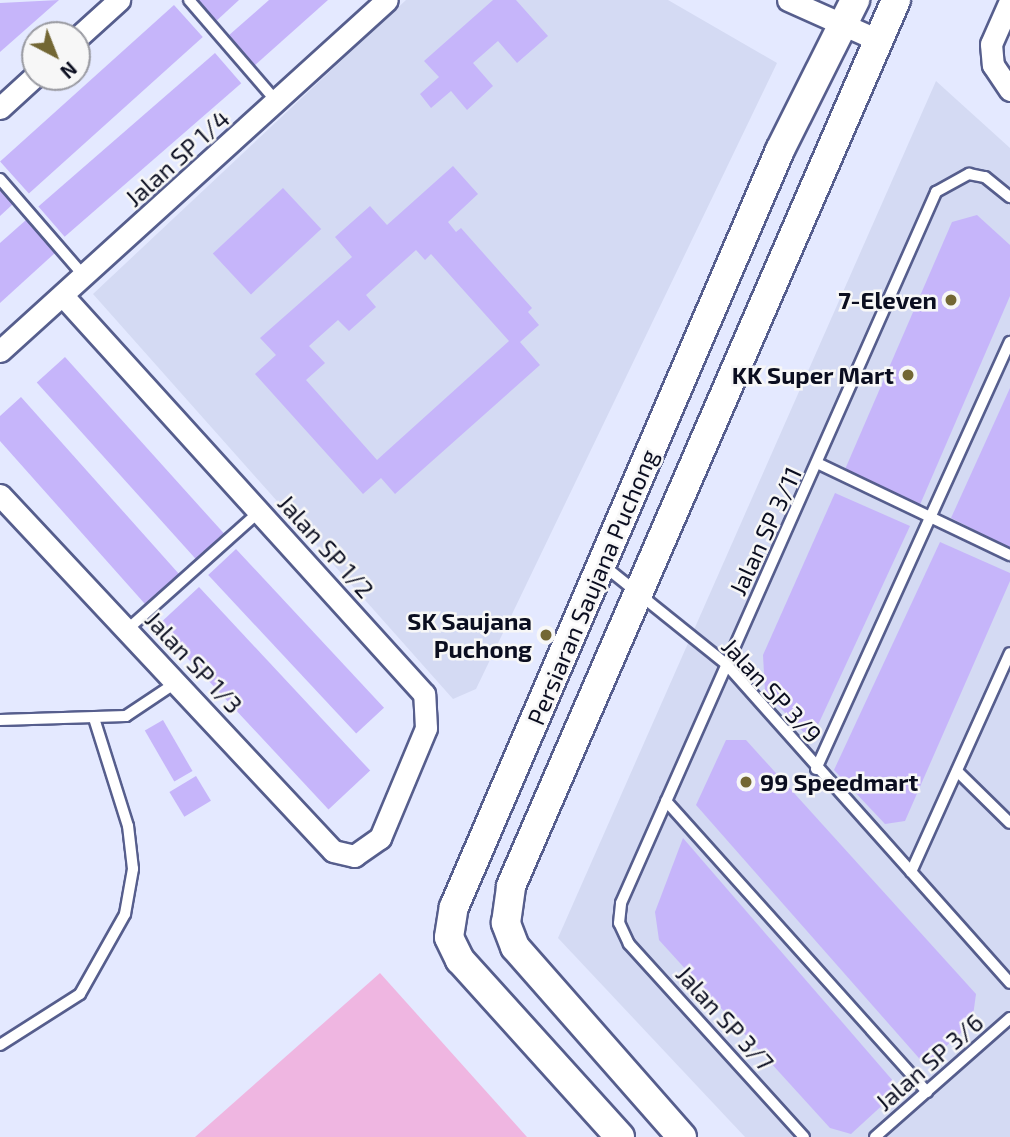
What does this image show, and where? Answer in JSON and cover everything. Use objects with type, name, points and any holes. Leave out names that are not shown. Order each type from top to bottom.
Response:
[{"type":"street","points":[[91,25],[119,0]]},
{"type":"street","name":"Jalan SP 1/4","points":[[0,351],[85,278],[387,0]]},
{"type":"street","points":[[788,0],[878,40]]},
{"type":"street","name":"Persiaran Saujana Puchong","points":[[620,1137],[474,977],[449,937],[454,907],[780,150],[855,0]]},
{"type":"street","name":"Persiaran Saujana Puchong","points":[[682,1137],[534,971],[506,923],[511,886],[896,0]]},
{"type":"street","points":[[1010,1],[990,44],[993,65],[1010,90]]},
{"type":"street","points":[[0,108],[21,89]]},
{"type":"street","name":"Jalan SP 1/2","points":[[64,297],[424,694],[426,728],[380,838],[354,856]]},
{"type":"street","name":"Jalan SP 1/3","points":[[0,495],[333,850],[354,856]]},
{"type":"lane","points":[[189,0],[277,102]]},
{"type":"lane","name":"Jalan SP 3/11","points":[[620,923],[621,903],[726,664],[819,464],[936,192],[969,174],[985,177],[1010,197]]},
{"type":"lane","points":[[0,180],[85,278]]},
{"type":"lane","points":[[816,769],[1010,342]]},
{"type":"lane","points":[[819,464],[1010,555]]},
{"type":"lane","points":[[128,629],[259,512]]},
{"type":"lane","name":"Jalan SP 3/9","points":[[602,565],[638,597],[726,664],[816,769],[1010,983]]},
{"type":"lane","points":[[911,872],[1010,653]]},
{"type":"lane","points":[[0,719],[126,716],[177,682]]},
{"type":"lane","points":[[0,1045],[80,994],[125,914],[133,869],[128,826],[94,718]]},
{"type":"lane","points":[[957,771],[1010,823]]},
{"type":"lane","points":[[666,801],[927,1092]]},
{"type":"lane","name":"Jalan SP 3/7","points":[[620,923],[629,944],[804,1137]]},
{"type":"lane","name":"Jalan SP 3/6","points":[[875,1137],[1010,1018]]},
{"type":"shaded area","points":[[406,0],[668,0],[777,63],[476,689],[453,699],[93,294]]},
{"type":"shaded area","points":[[936,81],[1010,148],[1010,1137],[745,1137],[558,938]]},
{"type":"shaded area","points":[[380,973],[527,1137],[195,1137]]},
{"type":"building","points":[[59,0],[35,21],[21,21],[21,33],[0,52],[0,3]]},
{"type":"building","points":[[194,0],[239,0],[214,23]]},
{"type":"building","points":[[269,0],[328,0],[254,66],[228,36]]},
{"type":"building","points":[[493,0],[516,0],[548,36],[517,63],[498,41],[473,63],[493,86],[467,110],[451,91],[431,108],[420,94],[439,77],[424,61]]},
{"type":"building","points":[[174,5],[203,37],[29,194],[0,162],[78,91],[91,91],[91,80]]},
{"type":"building","points":[[215,53],[241,83],[65,237],[38,207]]},
{"type":"building","points":[[453,166],[478,194],[448,222],[456,232],[461,228],[532,308],[528,312],[539,325],[520,342],[540,365],[395,494],[381,478],[363,494],[255,374],[276,355],[260,338],[352,257],[335,237],[370,206],[387,225]],"holes":[[[416,250],[425,260],[431,254],[509,341],[377,460],[306,380],[325,363],[309,346],[338,320],[349,331],[376,307],[366,295]]]},
{"type":"building","points":[[283,188],[321,229],[251,294],[213,253]]},
{"type":"building","points":[[0,190],[13,204],[0,216]]},
{"type":"building","points":[[977,215],[1010,245],[1010,296],[919,507],[843,474],[952,222]]},
{"type":"building","points":[[26,220],[56,252],[0,303],[0,243]]},
{"type":"building","points":[[65,357],[225,535],[197,560],[37,382]]},
{"type":"building","points":[[1010,388],[1010,548],[951,518]]},
{"type":"building","points":[[21,397],[179,574],[145,604],[0,441],[0,416]]},
{"type":"building","points":[[835,493],[910,526],[811,740],[765,692],[763,655]]},
{"type":"building","points":[[940,542],[1010,573],[1010,581],[905,821],[885,824],[834,770]]},
{"type":"building","points":[[236,549],[384,708],[356,734],[208,575]]},
{"type":"building","points":[[199,587],[370,771],[328,809],[157,626]]},
{"type":"building","points":[[163,720],[192,771],[174,782],[145,730]]},
{"type":"building","points":[[726,740],[746,740],[976,994],[972,1023],[925,1065],[696,805]]},
{"type":"building","points":[[196,776],[211,801],[184,817],[169,792]]},
{"type":"building","points":[[683,838],[900,1089],[851,1134],[830,1128],[659,940],[655,912]]},
{"type":"place","name":"7-Eleven","points":[[951,300]]},
{"type":"place","name":"KK Super Mart","points":[[908,375]]},
{"type":"place","name":"SK Saujana Puchong","points":[[546,635]]},
{"type":"place","name":"99 Speedmart","points":[[746,782]]}]
